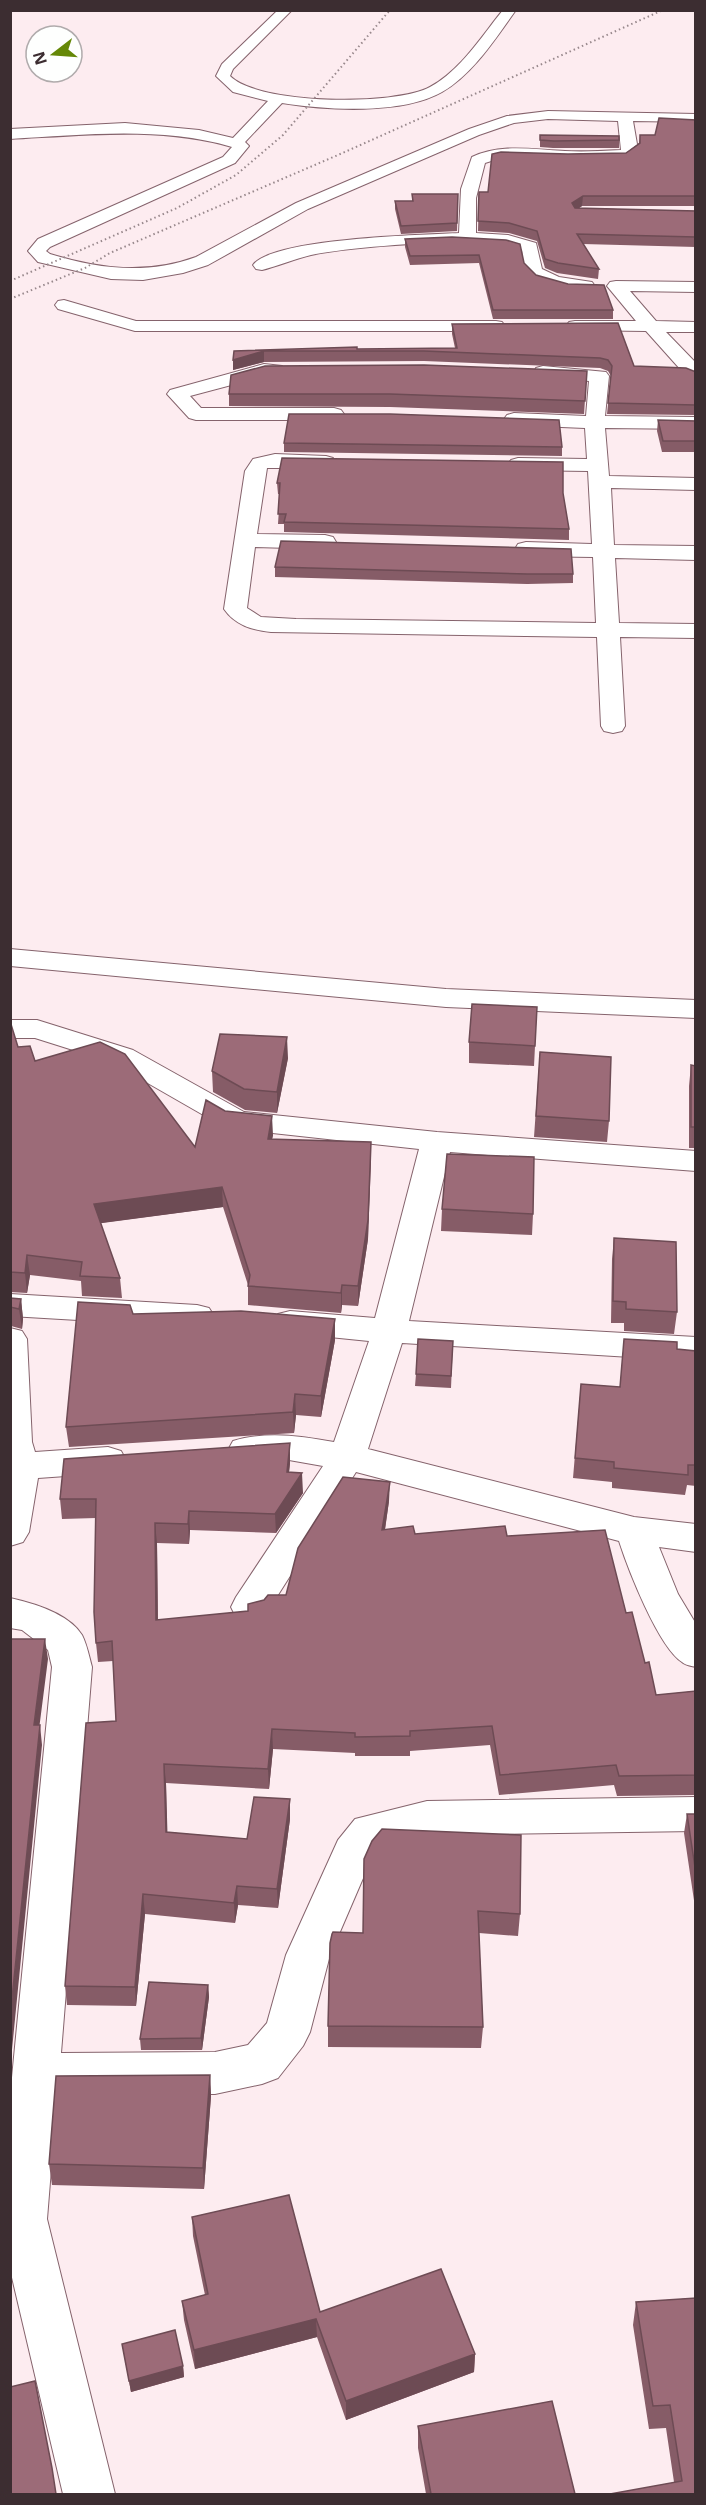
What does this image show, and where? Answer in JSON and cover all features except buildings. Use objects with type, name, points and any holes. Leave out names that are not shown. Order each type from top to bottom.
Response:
[{"type":"street","points":[[286,10],[227,67],[223,76],[233,87],[248,93],[278,99],[380,102],[409,100],[434,91],[463,68],[510,10]]},
{"type":"street","points":[[236,143],[278,99]]},
{"type":"street","points":[[10,134],[125,128],[199,135],[241,146],[229,160],[89,221],[44,243],[37,251],[44,258],[111,274],[143,275],[183,268],[202,261],[302,206],[474,132],[526,116],[696,118]]},
{"type":"street","points":[[468,238],[466,208],[473,170],[478,160],[491,154],[501,153],[568,156],[625,155],[630,150],[625,116]]},
{"type":"street","points":[[474,132],[501,153]]},
{"type":"street","points":[[262,265],[286,255],[348,245],[468,238],[522,243],[530,247],[532,267],[541,276],[576,286],[696,287]]},
{"type":"street","points":[[616,286],[696,375]]},
{"type":"street","points":[[64,305],[135,326],[519,326]]},
{"type":"street","points":[[555,326],[696,327]]},
{"type":"street","points":[[297,370],[264,370],[177,394],[196,414],[356,415]]},
{"type":"street","points":[[524,372],[599,376],[595,422],[613,726]]},
{"type":"street","points":[[492,418],[696,423]]},
{"type":"street","points":[[340,462],[275,460],[260,463],[255,471],[235,609],[243,619],[258,624],[696,631]]},
{"type":"street","points":[[496,464],[696,484]]},
{"type":"street","points":[[244,540],[340,543]]},
{"type":"street","points":[[507,548],[696,553]]},
{"type":"street","points":[[10,957],[446,998],[696,1009]]},
{"type":"street","points":[[10,1029],[37,1029],[122,1056],[237,1121],[437,1141],[696,1161]]},
{"type":"street","points":[[250,1607],[347,1457],[389,1331],[437,1141]]},
{"type":"street","points":[[10,1305],[223,1317]]},
{"type":"street","points":[[258,1319],[389,1331],[696,1349]]},
{"type":"street","points":[[10,1340],[16,1466],[10,1532]]},
{"type":"street","points":[[208,1453],[289,1448],[347,1457],[634,1531],[696,1538]]},
{"type":"street","points":[[16,1466],[138,1458]]},
{"type":"street","points":[[634,1531],[654,1587],[686,1641],[696,1652]]},
{"type":"street","points":[[10,1613],[33,1618],[66,1642],[72,1667],[36,2074],[17,2219],[89,2494]]},
{"type":"street","points":[[36,2074],[215,2073],[262,2063],[287,2032],[308,1955],[353,1852],[370,1830],[427,1818],[696,1814]]},
{"type":"railway","points":[[10,281],[177,208],[236,175],[283,135],[390,10]]},
{"type":"railway","points":[[10,299],[85,268],[110,253],[338,155],[663,10]]}]
